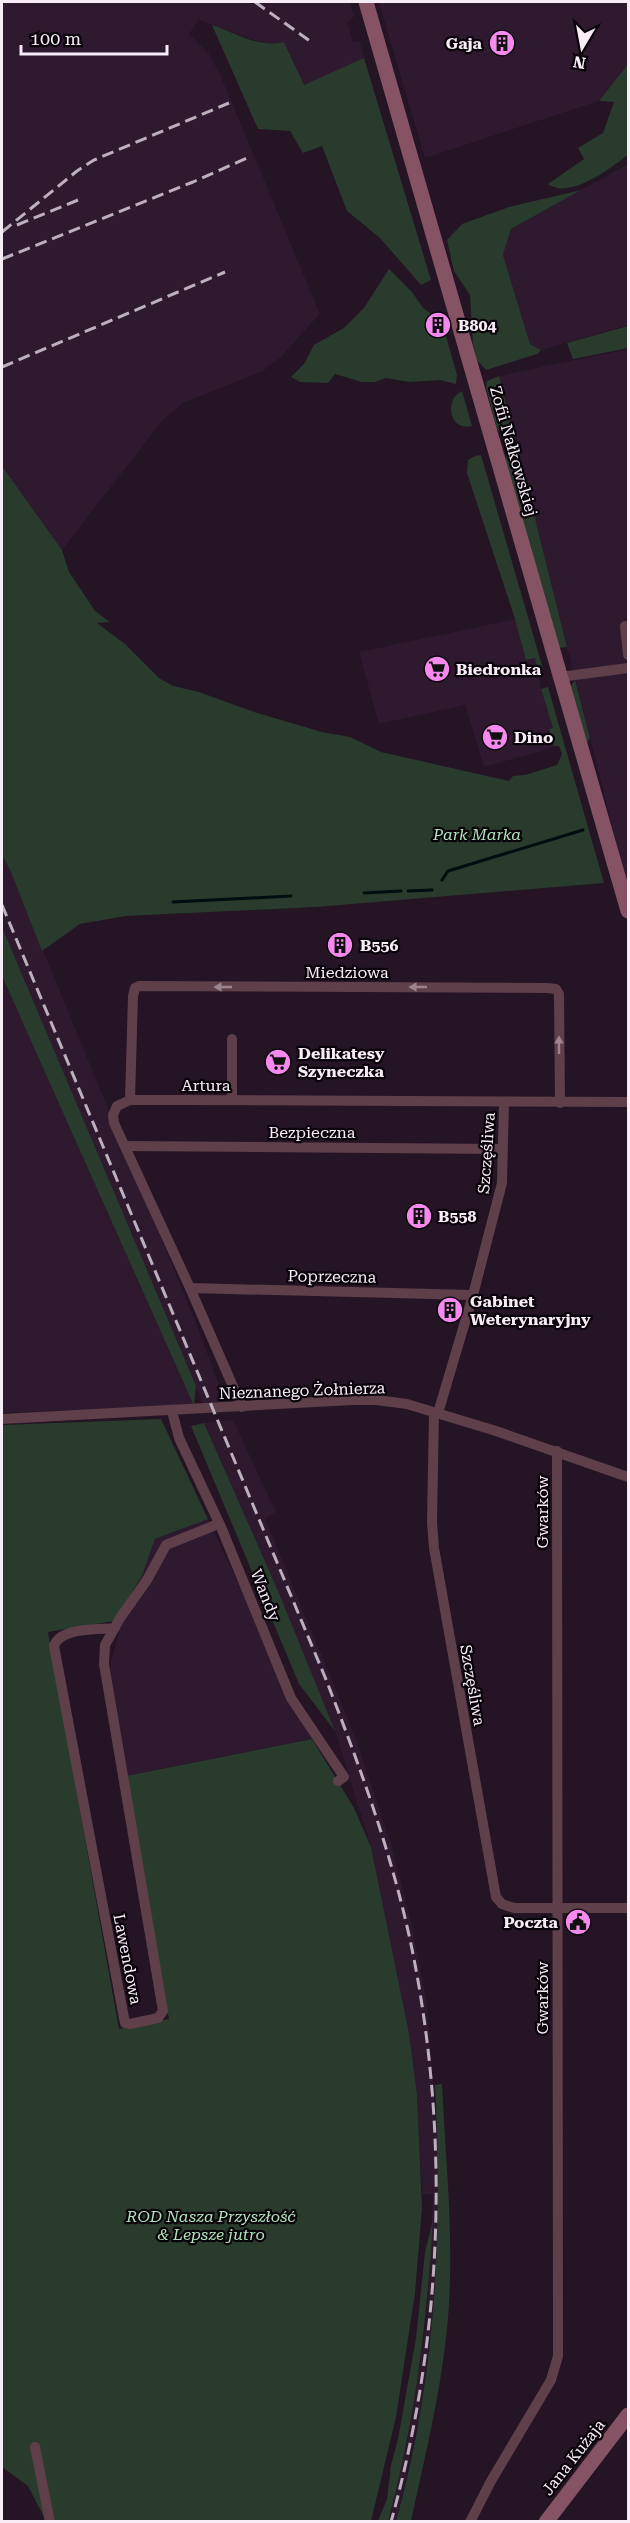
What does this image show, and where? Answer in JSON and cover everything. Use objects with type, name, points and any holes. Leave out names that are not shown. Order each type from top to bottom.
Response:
[{"type":"street","name":"Zofii Nałkowskiej","points":[[366,2],[628,911]]},
{"type":"street","points":[[625,626],[628,655]]},
{"type":"street","points":[[560,677],[628,668]]},
{"type":"street","name":"Miedziowa","points":[[130,1100],[133,996],[136,987],[142,986],[556,989],[559,994],[560,1103]]},
{"type":"street","points":[[232,1040],[232,1100]]},
{"type":"street","points":[[130,1100],[117,1106],[113,1115],[242,1407]]},
{"type":"street","name":"Artura","points":[[130,1100],[628,1103]]},
{"type":"street","name":"Szczęśliwa","points":[[504,1102],[502,1183],[473,1294],[436,1412],[432,1522],[435,1556],[496,1897],[502,1904],[514,1908],[628,1908]]},
{"type":"street","name":"Bezpieczna","points":[[125,1146],[498,1149]]},
{"type":"street","name":"Poprzeczna","points":[[190,1288],[473,1294]]},
{"type":"street","name":"Nieznanego Żołnierza","points":[[2,1419],[393,1401],[436,1412],[556,1451],[628,1478]]},
{"type":"street","name":"Wandy","points":[[172,1411],[179,1438],[291,1698],[344,1777],[338,1781]]},
{"type":"street","name":"Gwarków","points":[[470,2522],[491,2481],[551,2380],[558,2356],[556,1451]]},
{"type":"street","name":"Lawendowa","points":[[115,1628],[66,1634],[57,1640],[54,1646],[123,2018],[125,2023],[130,2024],[158,2018],[163,2011],[104,1664],[105,1645],[147,1580],[166,1545],[218,1524]]},
{"type":"street","name":"Jana Kużaja","points":[[546,2522],[628,2415]]},
{"type":"street","points":[[35,2447],[50,2522]]},
{"type":"shaded area","points":[[2,2],[350,2],[354,17],[347,22],[353,42],[360,42],[364,58],[304,86],[274,45],[256,41],[199,20],[189,34],[209,54],[220,74],[320,314],[281,357],[263,371],[183,403],[162,421],[62,550],[2,466]]},
{"type":"shaded area","points":[[628,2],[628,64],[599,101],[425,158],[379,3]]},
{"type":"shaded area","points":[[628,164],[628,325],[541,350],[530,344],[503,255],[511,229]]},
{"type":"shaded area","points":[[628,349],[628,876],[625,877],[499,376]]},
{"type":"shaded area","points":[[516,619],[526,660],[535,658],[541,689],[559,746],[484,767],[465,705],[379,724],[359,652]]},
{"type":"shaded area","points":[[2,855],[11,872],[198,1328],[226,1404],[204,1406],[2,927]]},
{"type":"shaded area","points":[[2,976],[194,1406],[2,1413]]},
{"type":"shaded area","points":[[233,1420],[276,1512],[265,1518],[355,1736],[392,1847],[412,1925],[427,2004],[439,2160],[438,2258],[431,2334],[420,2412],[396,2521],[388,2521],[408,2438],[427,2318],[433,2194],[422,2194],[417,2094],[409,2033],[371,1847],[335,1731],[279,1593],[204,1423]]},
{"type":"shaded area","points":[[208,1519],[312,1739],[126,1776],[111,1679],[111,1661],[119,1633],[114,1621],[142,1576],[155,1539]]},
{"type":"green space","points":[[212,25],[257,42],[275,44],[284,42],[304,85],[364,58],[431,280],[421,285],[380,238],[347,211],[322,146],[303,153],[290,131],[258,129]]},
{"type":"green space","points":[[628,64],[628,155],[601,174],[578,185],[557,188],[548,184],[584,159],[578,148],[603,133],[614,102],[599,101]]},
{"type":"green space","points":[[581,190],[511,229],[503,255],[530,344],[541,350],[537,354],[486,370],[477,360],[473,345],[470,295],[454,271],[447,240],[462,224],[509,207]]},
{"type":"green space","points":[[389,269],[412,292],[423,308],[442,322],[457,375],[456,384],[440,380],[409,382],[386,378],[375,382],[362,382],[335,374],[328,383],[300,382],[291,377],[304,364],[314,345],[344,328],[364,308]]},
{"type":"green space","points":[[628,326],[628,348],[573,359],[567,343]]},
{"type":"green space","points":[[499,376],[514,436],[503,435],[497,429],[486,387],[487,381]]},
{"type":"green space","points":[[462,391],[472,426],[464,427],[458,424],[452,414],[452,401]]},
{"type":"green space","points":[[517,446],[567,647],[559,648],[505,460],[507,454]]},
{"type":"green space","points":[[481,455],[543,669],[537,670],[535,658],[526,660],[515,619],[467,473],[468,460]]},
{"type":"green space","name":"Park Marka","points":[[2,466],[62,550],[69,572],[95,611],[110,622],[97,623],[125,644],[159,678],[173,686],[199,692],[254,712],[322,732],[350,737],[381,752],[509,781],[513,776],[525,775],[557,765],[562,754],[559,746],[554,746],[549,729],[553,728],[541,689],[548,687],[604,883],[316,907],[126,916],[80,924],[42,951],[2,855]]},
{"type":"green space","points":[[575,680],[590,738],[587,743],[571,692],[571,686]]},
{"type":"green space","points":[[2,927],[196,1386],[194,1406],[2,976]]},
{"type":"green space","name":"ROD Nasza Przyszłość & Lepsze jutro","points":[[161,1419],[208,1519],[155,1539],[142,1576],[114,1621],[48,1632],[119,2029],[169,2019],[126,1776],[312,1739],[354,1808],[371,1847],[409,2033],[417,2094],[422,2208],[415,2293],[396,2417],[371,2521],[46,2521],[28,2486],[2,2467],[2,1425]]},
{"type":"green space","points":[[204,1423],[279,1593],[335,1731],[299,1684],[191,1426]]},
{"type":"green space","points":[[442,2084],[450,2243],[446,2338],[435,2407],[411,2521],[396,2521],[420,2414],[434,2305],[438,2195],[435,2085]]},
{"type":"green space","points":[[433,2220],[423,2334],[413,2410],[388,2521],[378,2521],[387,2499],[391,2465],[398,2439],[416,2338],[425,2252]]},
{"type":"waterway","points":[[442,880],[448,871],[583,830]]},
{"type":"waterway","points":[[408,891],[432,890]]},
{"type":"waterway","points":[[364,893],[401,891]]},
{"type":"waterway","points":[[173,902],[291,896]]},
{"type":"railway","points":[[255,2],[310,41]]},
{"type":"railway","points":[[2,232],[77,171],[94,160],[229,103]]},
{"type":"railway","points":[[2,259],[247,158]]},
{"type":"railway","points":[[17,225],[78,200]]},
{"type":"railway","points":[[2,367],[225,272]]},
{"type":"railway","points":[[2,905],[325,1677],[376,1816],[406,1923],[425,2029],[433,2100],[436,2171],[435,2242],[430,2312],[421,2383],[408,2453],[391,2522]]},
{"type":"place","name":"Gaja","points":[[502,43]]},
{"type":"place","name":"B804","points":[[438,325]]},
{"type":"place","name":"Biedronka","points":[[437,669]]},
{"type":"place","name":"Dino","points":[[495,737]]},
{"type":"place","name":"B556","points":[[340,945]]},
{"type":"place","name":"Delikatesy Szyneczka","points":[[278,1062]]},
{"type":"place","name":"B558","points":[[419,1216]]},
{"type":"place","name":"Gabinet Weterynaryjny","points":[[450,1310]]},
{"type":"place","name":"Poczta","points":[[578,1922]]}]
